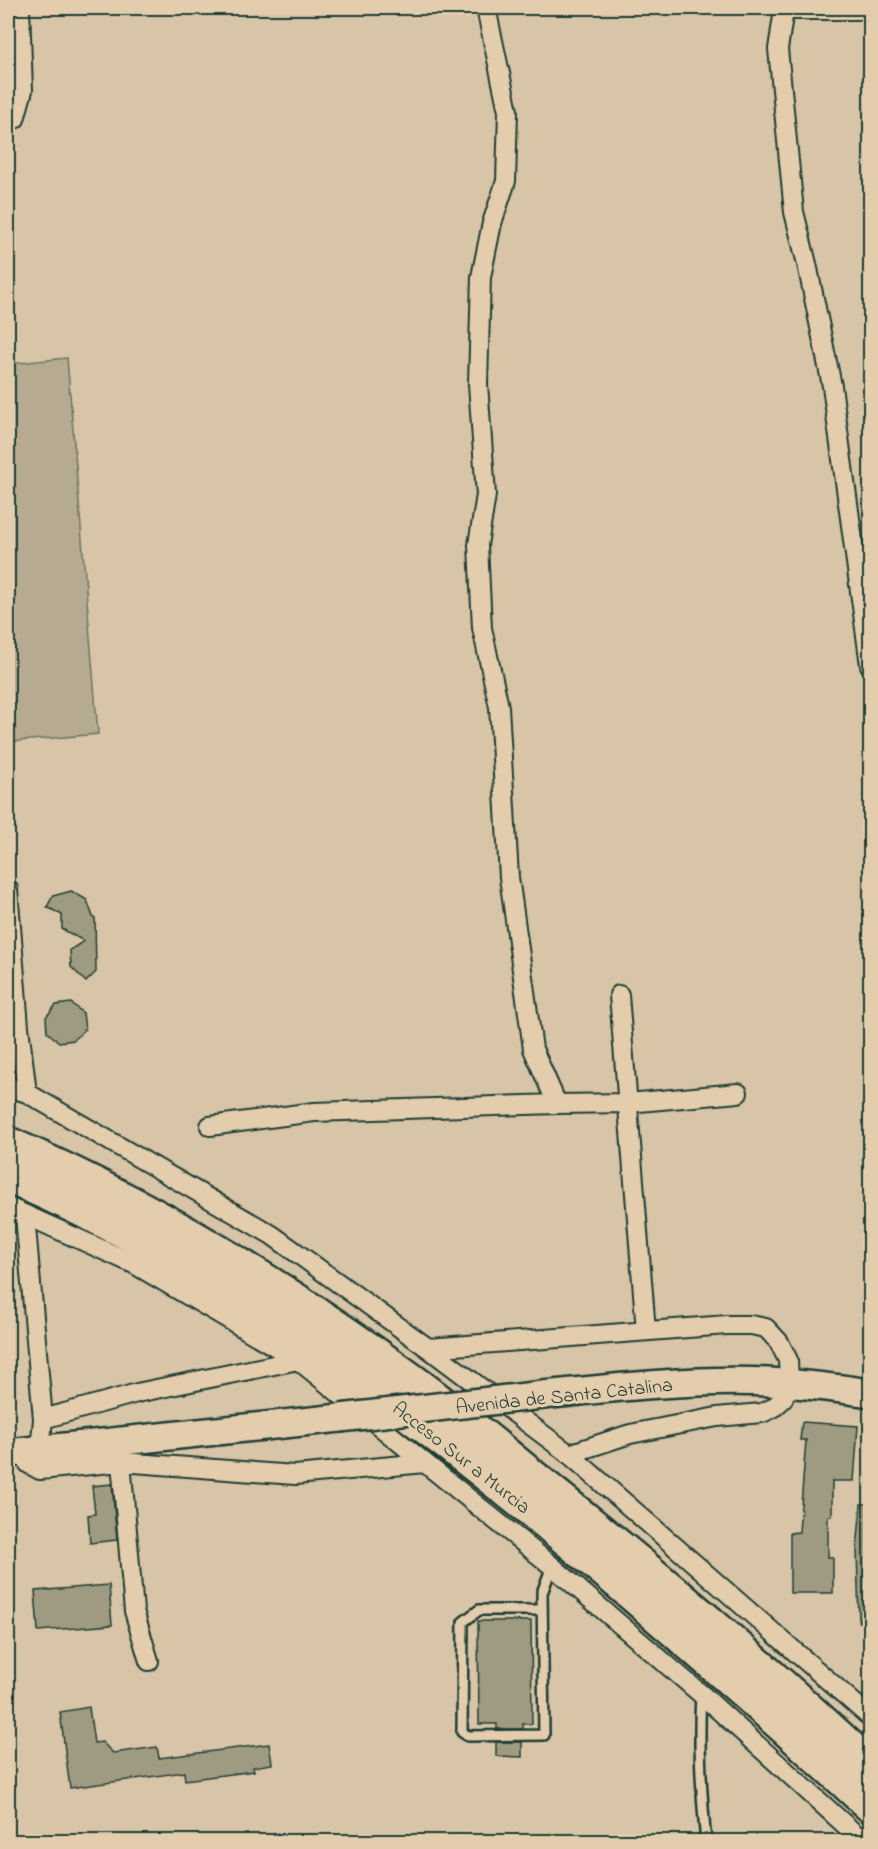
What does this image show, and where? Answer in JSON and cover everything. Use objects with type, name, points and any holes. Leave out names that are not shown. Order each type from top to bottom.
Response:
[{"type":"highway","name":"Acceso Sur a Murcia","points":[[8,1144],[135,1205],[193,1237],[296,1300],[412,1381],[610,1539],[772,1678],[870,1766]]},
{"type":"highway","name":"Acceso Sur a Murcia","points":[[8,1176],[160,1251],[280,1322],[328,1354],[454,1448],[591,1560],[756,1701],[870,1804]]},
{"type":"main road","name":"Avenida de Santa Catalina","points":[[22,1452],[622,1387],[703,1382],[789,1383],[870,1393]]},
{"type":"street","points":[[8,117],[15,119],[23,90],[20,8]]},
{"type":"street","points":[[486,8],[508,111],[506,181],[492,223],[481,277],[478,384],[486,495],[478,545],[482,628],[499,707],[509,877],[533,1049],[557,1104]]},
{"type":"street","points":[[869,8],[857,10],[782,9],[778,49],[794,213],[832,386],[870,665]]},
{"type":"street","points":[[8,889],[19,1027],[27,1093]]},
{"type":"street","points":[[619,995],[646,1332]]},
{"type":"street","points":[[8,1087],[27,1093],[272,1234],[428,1348],[569,1454],[870,1717]]},
{"type":"street","points":[[210,1126],[314,1112],[628,1103],[738,1093]]},
{"type":"street","points":[[8,1207],[134,1264],[298,1360],[552,1566],[701,1694],[864,1842]]},
{"type":"street","points":[[25,1216],[44,1419],[22,1452],[29,1464],[40,1470],[121,1462],[295,1474],[425,1463]]},
{"type":"street","points":[[428,1348],[751,1325],[766,1328],[779,1342],[788,1360],[789,1383],[783,1399],[773,1408],[762,1413],[717,1417],[630,1434],[569,1454]]},
{"type":"street","points":[[44,1419],[137,1393],[298,1360]]},
{"type":"street","points":[[121,1462],[134,1611],[149,1660]]},
{"type":"lane","points":[[542,1610],[479,1610],[464,1622],[462,1732],[468,1736],[544,1735],[542,1593],[552,1566]]},
{"type":"lane","points":[[701,1694],[700,1781],[706,1842]]},
{"type":"shaded area","points":[[67,358],[98,734],[8,742],[8,364]]},
{"type":"building","points":[[71,891],[87,900],[95,918],[96,972],[86,982],[71,967],[70,950],[84,941],[62,929],[62,915],[47,907],[53,896]]},
{"type":"building","points":[[71,1003],[83,1013],[85,1029],[74,1040],[59,1042],[47,1032],[46,1017],[56,1005]]},
{"type":"building","points":[[802,1422],[858,1426],[854,1481],[832,1481],[832,1516],[828,1516],[828,1557],[833,1557],[833,1593],[790,1593],[790,1533],[799,1532],[806,1440],[800,1440]]},
{"type":"building","points":[[112,1484],[117,1540],[90,1543],[88,1515],[95,1514],[92,1486]]},
{"type":"building","points":[[861,1504],[870,1504],[870,1622],[859,1622],[857,1550]]},
{"type":"building","points":[[109,1585],[112,1625],[38,1631],[35,1591]]},
{"type":"building","points":[[478,1621],[531,1621],[532,1724],[523,1724],[523,1729],[497,1729],[497,1724],[479,1724]]},
{"type":"building","points":[[89,1707],[94,1743],[102,1742],[113,1753],[157,1747],[159,1758],[269,1744],[272,1764],[253,1767],[254,1771],[185,1780],[184,1772],[70,1788],[60,1712]]},
{"type":"building","points":[[496,1742],[522,1742],[522,1757],[496,1756]]}]
